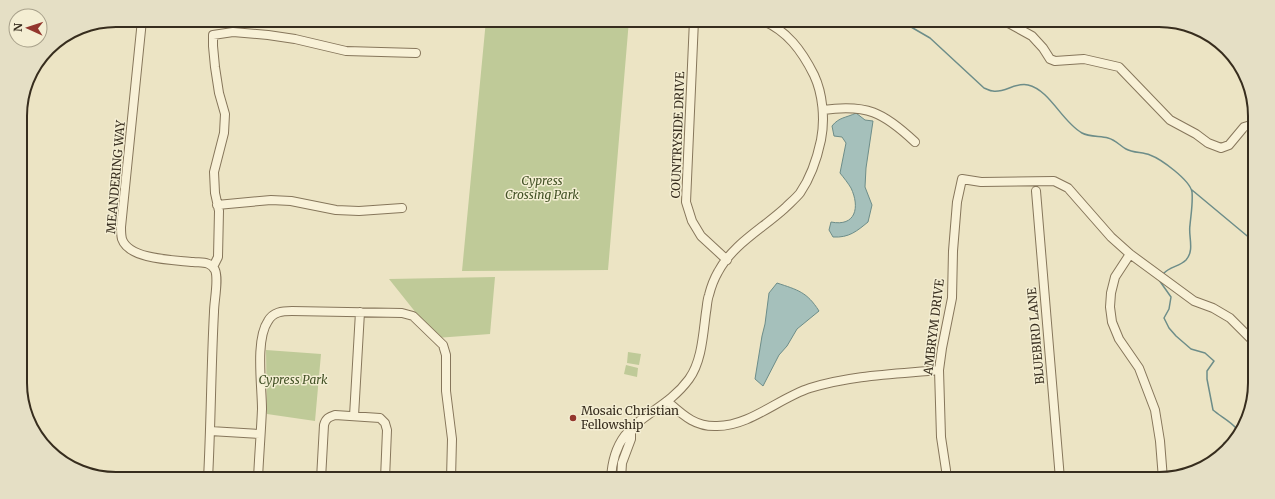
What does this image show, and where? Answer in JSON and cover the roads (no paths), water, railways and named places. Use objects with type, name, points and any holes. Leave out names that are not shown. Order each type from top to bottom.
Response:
[{"type":"street","name":"MEANDERING WAY","points":[[141,27],[121,227],[122,238],[130,250],[143,256],[205,262],[213,268]]},
{"type":"street","name":"COUNTRYSIDE DRIVE","points":[[694,27],[686,202],[692,221],[702,236],[727,260]]},
{"type":"street","points":[[612,472],[613,458],[617,446],[623,436],[641,420],[681,390],[690,378],[697,363],[708,295],[718,272],[738,246],[775,217],[799,194],[811,175],[818,155],[824,129],[823,110],[817,82],[804,56],[790,39],[774,27]]},
{"type":"street","points":[[1016,27],[1032,36],[1043,48],[1050,59],[1055,61],[1084,59],[1119,67],[1170,120],[1196,134],[1208,143],[1221,148],[1229,145],[1244,127],[1248,126]]},
{"type":"street","points":[[208,472],[216,276],[213,268],[218,257],[219,211],[215,193],[214,172],[224,133],[225,114],[219,93],[215,67],[213,35],[233,32],[261,34],[295,39],[346,51],[416,52]]},
{"type":"street","points":[[823,110],[842,107],[861,108],[874,111],[905,132],[915,142]]},
{"type":"street","name":"AMBRYM DRIVE","points":[[946,472],[941,437],[940,370],[942,348],[952,298],[953,251],[957,202],[962,179],[984,182],[1054,181],[1068,188],[1111,237],[1130,254]]},
{"type":"street","name":"BLUEBIRD LANE","points":[[1036,191],[1059,472]]},
{"type":"street","points":[[217,205],[271,200],[291,201],[342,210],[359,211],[402,208]]},
{"type":"street","points":[[1162,472],[1160,440],[1155,410],[1139,368],[1119,339],[1112,322],[1110,307],[1115,277],[1130,254],[1194,301],[1213,308],[1230,318],[1248,336]]},
{"type":"street","points":[[258,472],[262,407],[262,336],[268,320],[278,312],[292,311],[402,313],[413,316],[443,345],[446,356],[446,391],[452,439],[451,472]]},
{"type":"street","points":[[354,416],[360,312]]},
{"type":"street","points":[[667,401],[688,419],[704,426],[730,425],[808,388],[837,381],[872,376],[940,370]]},
{"type":"street","points":[[321,472],[325,420],[335,415],[380,418],[385,423],[387,430],[385,472]]},
{"type":"street","points":[[621,472],[622,463],[631,439],[631,428]]},
{"type":"street","points":[[210,431],[260,434]]},
{"type":"water","points":[[856,113],[865,120],[873,121],[866,168],[865,187],[872,205],[868,222],[848,235],[833,237],[829,230],[831,222],[839,223],[851,218],[854,214],[855,202],[851,188],[840,173],[846,143],[842,137],[834,136],[832,126],[840,119]]},
{"type":"water","points":[[777,283],[801,292],[815,305],[819,311],[797,329],[787,346],[779,355],[763,386],[755,379],[769,293]]},
{"type":"waterway","points":[[911,27],[930,38],[984,88],[991,91],[997,91],[1023,84],[1036,88],[1049,99],[1068,122],[1082,133],[1108,138],[1124,148],[1150,155],[1168,165],[1181,176],[1192,192],[1190,229],[1191,247],[1189,256],[1186,260],[1163,274]]},
{"type":"waterway","points":[[1192,190],[1248,237]]},
{"type":"waterway","points":[[1159,280],[1171,297],[1169,309],[1164,318],[1169,328],[1191,349],[1205,353],[1214,361],[1207,371],[1207,379],[1213,410],[1236,428]]},
{"type":"place","name":"Mosaic Christian Fellowship","points":[[573,418]]},
{"type":"park label","name":"Cypress Crossing Park","points":[[542,188]]},
{"type":"park label","name":"Cypress Park","points":[[293,380]]}]
